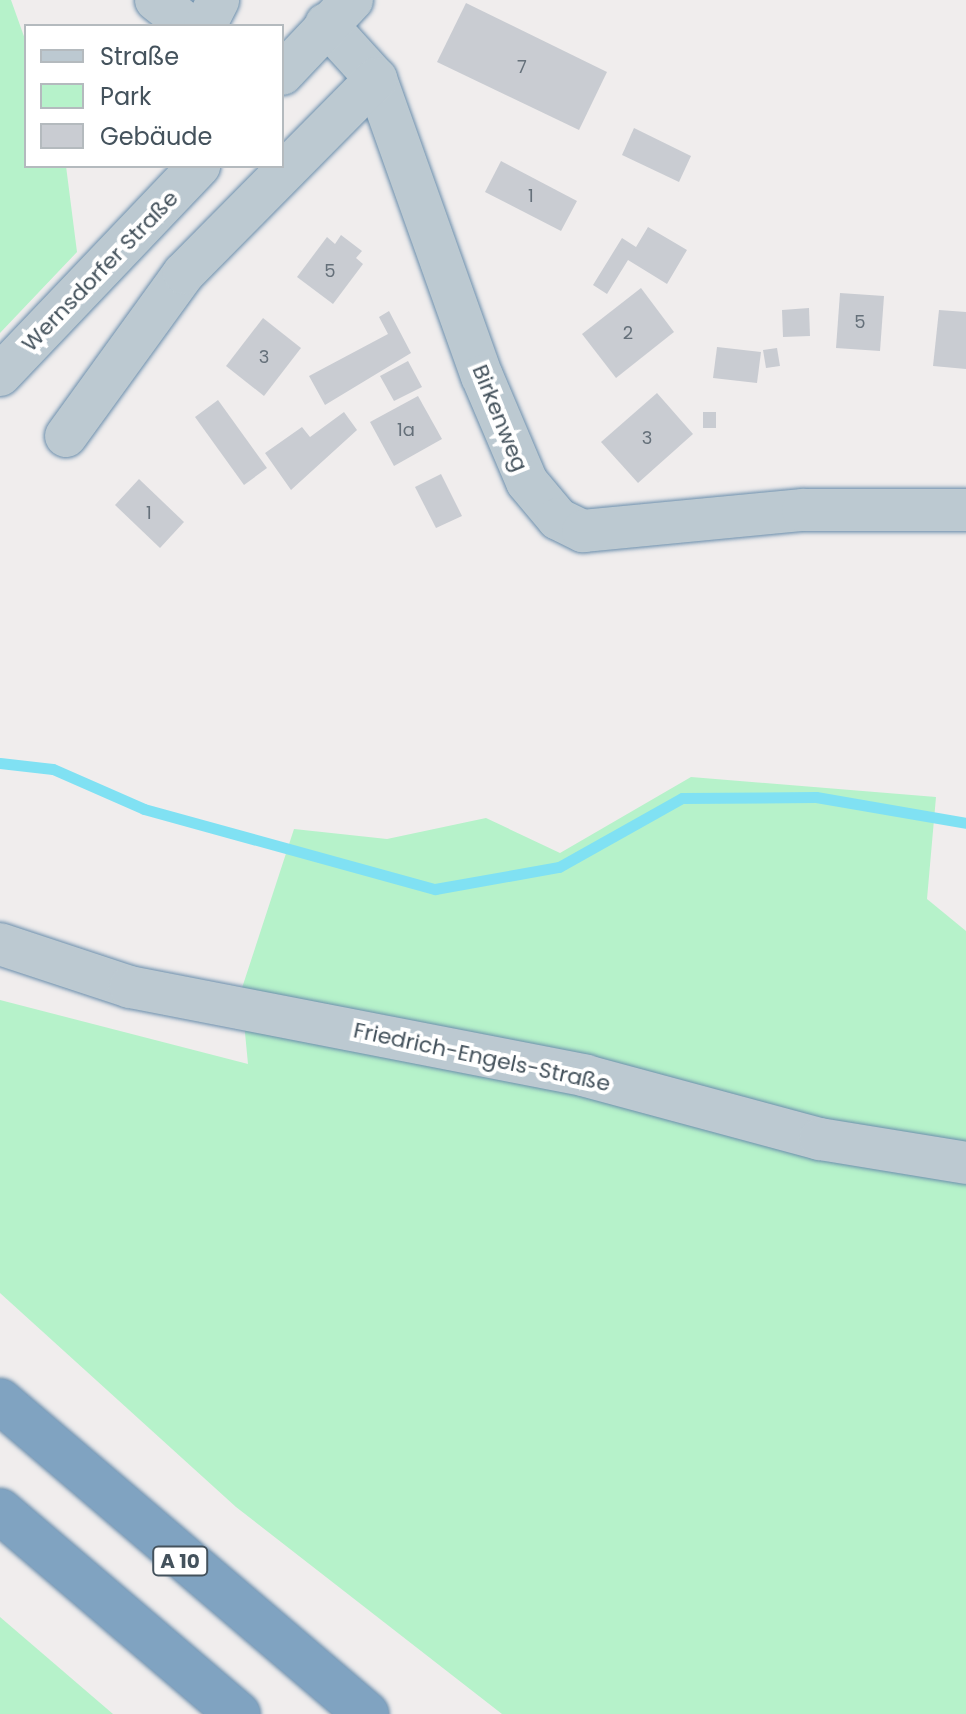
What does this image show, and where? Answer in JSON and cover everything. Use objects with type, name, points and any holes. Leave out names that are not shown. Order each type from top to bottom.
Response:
[{"type":"highway","name":"A 10","points":[[0,1401],[366,1714]]},
{"type":"highway","points":[[0,1511],[238,1714]]},
{"type":"street","points":[[156,0],[186,24]]},
{"type":"street","points":[[206,24],[218,0]]},
{"type":"street","points":[[284,72],[339,12]]},
{"type":"street","name":"Birkenweg","points":[[339,12],[376,79],[482,376],[527,482],[558,519],[583,531],[803,510],[966,510]]},
{"type":"street","points":[[66,436],[184,273],[376,79]]},
{"type":"street","name":"Wernsdorfer Straße","points":[[0,375],[197,168]]},
{"type":"street","name":"Friedrich-Engels-Straße","points":[[0,944],[130,987],[586,1076],[820,1139],[966,1163]]},
{"type":"green space","points":[[0,0],[11,0],[24,36],[24,168],[66,168],[77,252],[0,333]]},
{"type":"green space","points":[[691,777],[936,797],[927,899],[966,931],[966,1714],[502,1714],[236,1507],[0,1293],[0,1000],[248,1064],[241,991],[294,829],[387,839],[486,818],[560,853]]},
{"type":"green space","points":[[0,1617],[113,1714],[0,1714]]},
{"type":"building","points":[[466,3],[607,72],[579,130],[437,62]]},
{"type":"building","points":[[634,128],[691,156],[679,182],[622,155]]},
{"type":"building","points":[[501,161],[577,201],[561,231],[485,192]]},
{"type":"building","points":[[648,227],[687,250],[667,284],[628,260],[607,294],[593,285],[622,238],[636,247]]},
{"type":"building","points":[[341,235],[362,251],[356,258],[363,264],[333,304],[297,277],[327,237],[335,244]]},
{"type":"building","points":[[641,288],[674,332],[616,378],[582,334]]},
{"type":"building","points":[[840,293],[884,296],[880,351],[836,348]]},
{"type":"building","points":[[809,308],[810,336],[783,337],[782,310]]},
{"type":"building","points":[[939,310],[966,312],[966,369],[933,366]]},
{"type":"building","points":[[389,311],[411,353],[325,405],[309,376],[388,334],[379,317]]},
{"type":"building","points":[[263,318],[301,348],[264,396],[226,366]]},
{"type":"building","points":[[717,347],[761,352],[757,383],[713,378]]},
{"type":"building","points":[[777,348],[780,366],[766,368],[763,350]]},
{"type":"building","points":[[408,361],[422,387],[394,401],[380,376]]},
{"type":"building","points":[[657,393],[693,434],[638,483],[601,442]]},
{"type":"building","points":[[418,396],[442,439],[394,466],[370,422]]},
{"type":"building","points":[[218,400],[267,468],[244,485],[195,417]]},
{"type":"building","points":[[344,412],[357,430],[291,490],[265,453],[302,427],[310,437]]},
{"type":"building","points":[[703,412],[716,412],[716,428],[703,428]]},
{"type":"building","points":[[441,474],[462,516],[436,528],[415,487]]},
{"type":"building","points":[[139,479],[184,522],[160,548],[115,505]]},
{"type":"waterway","points":[[0,763],[53,769],[144,809],[435,889],[559,867],[682,798],[816,797],[966,823]]}]
